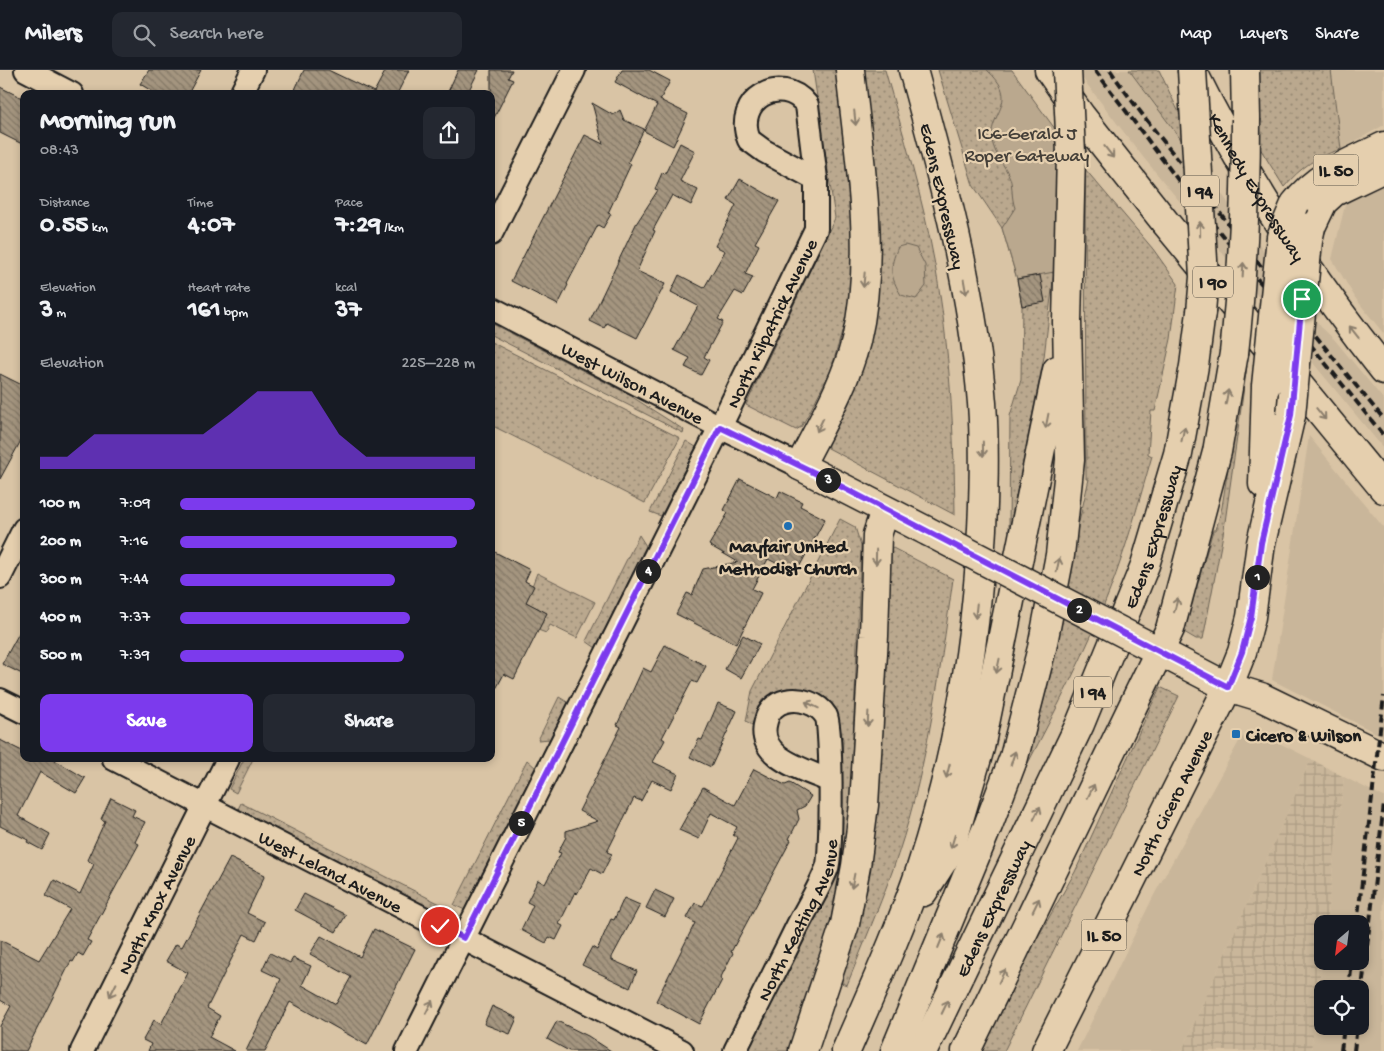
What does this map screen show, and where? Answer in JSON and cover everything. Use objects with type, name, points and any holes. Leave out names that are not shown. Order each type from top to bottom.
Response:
[{"type":"main road","points":[[800,466],[849,363],[860,317],[866,231],[850,70]]},
{"type":"main road","name":"Edens Expressway","points":[[846,1051],[892,943],[930,841],[961,716],[976,609],[984,490],[982,403],[971,318],[942,173],[913,70]]},
{"type":"main road","name":"I 90","points":[[1049,70],[1081,116],[1165,222],[1384,489]]},
{"type":"main road","points":[[895,1051],[1014,757],[1038,669],[1060,555],[1070,460],[1067,322],[1071,153],[1067,70]]},
{"type":"main road","name":"Edens Expressway","points":[[923,1051],[1080,724],[1145,565],[1178,454],[1194,366],[1204,277],[1192,70]]},
{"type":"main road","name":"Kennedy Expressway","points":[[1192,70],[1208,103],[1266,205],[1336,310],[1384,370]]},
{"type":"main road","points":[[966,1051],[1153,648],[1170,630],[1217,452],[1234,353],[1242,286],[1246,220],[1244,70]]},
{"type":"main road","name":"North Cicero Avenue","points":[[1261,543],[1266,386],[1281,237],[1302,195],[1323,176],[1384,146]]},
{"type":"main road","name":"North Cicero Avenue","points":[[1046,1051],[1228,687],[1242,652],[1251,617],[1261,543],[1291,415],[1308,241],[1311,228],[1323,202],[1334,192],[1384,168]]},
{"type":"main road","points":[[892,943],[950,850],[980,748],[1067,322]]},
{"type":"main road","name":"West Wilson Avenue","points":[[800,466],[1228,687],[1262,697],[1384,757]]},
{"type":"main road","points":[[803,1051],[845,924],[856,866],[864,805],[874,636],[877,535],[885,510]]},
{"type":"main road","name":"West Wilson Avenue","points":[[1228,687],[1254,712],[1384,776]]},
{"type":"street","points":[[26,70],[64,90]]},
{"type":"street","points":[[243,90],[254,70]]},
{"type":"street","points":[[495,226],[574,70]]},
{"type":"street","name":"North Kilpatrick Avenue","points":[[407,1051],[720,427],[816,229],[816,179]]},
{"type":"street","name":"West Wilson Avenue","points":[[495,310],[720,427],[800,466]]},
{"type":"street","points":[[0,577],[20,537]]},
{"type":"street","points":[[0,700],[20,710]]},
{"type":"street","name":"West Leland Avenue","points":[[120,762],[682,1051]]},
{"type":"street","name":"North Knox Avenue","points":[[82,1051],[227,762]]},
{"type":"street","name":"North Keating Avenue","points":[[735,1051],[828,866],[830,781]]},
{"type":"shaded area","points":[[1076,70],[1129,70],[1321,327],[1334,339],[1384,400],[1384,449],[1143,157]]},
{"type":"shaded area","points":[[1331,70],[1384,70],[1384,125],[1341,149]]},
{"type":"shaded area","points":[[1384,185],[1384,334],[1356,299],[1332,259],[1346,201]]},
{"type":"shaded area","points":[[1309,436],[1384,528],[1384,737],[1272,680]]},
{"type":"shaded area","points":[[1259,733],[1311,759],[1182,1051],[1077,1051],[1154,895],[1241,738]]},
{"type":"shaded area","points":[[1311,759],[1344,777],[1327,915],[1314,915],[1314,970],[1320,970],[1319,980],[1314,980],[1314,1025],[1311,1051],[1182,1051]]},
{"type":"shaded area","points":[[1344,777],[1384,797],[1383,1051],[1311,1051],[1314,1025],[1314,1035],[1369,1035],[1369,980],[1319,980],[1320,970],[1369,970],[1369,915],[1327,915]]},
{"type":"green space","points":[[813,70],[836,70],[854,247],[851,301],[831,370],[801,427],[796,430],[746,405],[835,218]]},
{"type":"green space","points":[[858,70],[885,70],[925,216],[935,265],[948,358],[954,452],[955,515],[828,448],[827,439],[864,360]]},
{"type":"green space","points":[[938,70],[1012,70],[1057,214],[1054,272],[1044,357],[1009,531],[1010,416],[1021,380],[1022,306],[1017,279],[1002,228],[973,185]]},
{"type":"green space","name":"IC6-Gerald J Roper Gateway","points":[[987,70],[1012,70],[1058,133],[1054,272],[1017,279],[1002,228],[1015,208],[1011,181],[992,140],[994,122],[1003,99],[1002,90]]},
{"type":"green space","points":[[1129,70],[1159,70],[1181,117],[1182,141]]},
{"type":"green space","points":[[1254,70],[1331,70],[1341,149],[1310,164],[1284,187],[1258,145]]},
{"type":"green space","points":[[1085,169],[1153,249],[1178,284],[1171,339],[1155,411],[1151,411],[1148,454],[1152,456],[1127,540],[1092,635],[1027,765],[1053,665],[1050,664],[1076,521],[1079,522],[1089,479],[1086,479]]},
{"type":"green space","points":[[905,245],[916,248],[925,265],[926,286],[916,299],[901,295],[893,277],[892,266],[895,254],[898,247]]},
{"type":"green space","points":[[495,325],[626,393],[684,430],[683,433],[495,337]]},
{"type":"green space","points":[[495,344],[680,438],[645,503],[495,427]]},
{"type":"green space","points":[[1244,364],[1247,366],[1224,529],[1203,639],[1196,639],[1184,632],[1213,530],[1216,530],[1222,507]]},
{"type":"green space","points":[[686,441],[696,447],[661,516],[650,512]]},
{"type":"green space","points":[[840,519],[855,527],[861,546],[853,742],[853,835],[825,959],[790,1051],[747,1051],[838,865],[843,739],[837,717],[825,703],[804,689],[784,690],[762,700],[752,725],[746,721],[752,691]]},
{"type":"green space","points":[[639,535],[646,546],[596,648],[586,641]]},
{"type":"green space","points":[[891,547],[953,579],[930,727],[914,800],[892,872],[847,985],[838,982]]},
{"type":"green space","points":[[537,573],[595,602],[577,638],[550,625],[546,633],[538,630],[546,613],[526,602]]},
{"type":"green space","points":[[1160,687],[1179,696],[1004,1051],[982,1051],[1031,949],[1075,872]]},
{"type":"green space","points":[[559,697],[569,703],[551,739],[538,740]]},
{"type":"green space","points":[[527,760],[536,768],[465,910],[454,905]]},
{"type":"green space","points":[[242,762],[252,762],[236,793],[229,789]]},
{"type":"green space","points":[[241,803],[448,908],[443,917],[236,813]]},
{"type":"building","points":[[149,70],[201,70],[190,90],[150,90],[140,84]]},
{"type":"building","points":[[304,70],[328,70],[370,90],[295,90]]},
{"type":"building","points":[[386,70],[409,70],[399,90],[375,90]]},
{"type":"building","points":[[458,70],[479,70],[469,90],[449,90]]},
{"type":"building","points":[[491,70],[512,70],[508,78],[513,80],[495,116],[495,90],[491,90]]},
{"type":"building","points":[[622,70],[649,70],[670,81],[660,100],[688,114],[673,146],[644,131],[657,105],[615,82]]},
{"type":"building","points":[[0,87],[20,97],[20,143],[0,133]]},
{"type":"building","points":[[592,103],[613,115],[620,110],[624,120],[644,129],[628,162],[631,164],[608,213],[611,214],[603,228],[598,225],[558,305],[511,281],[585,135],[603,144]]},
{"type":"building","points":[[680,143],[695,151],[680,181],[698,190],[691,205],[672,195],[653,230],[655,231],[637,271],[665,284],[637,338],[607,323],[604,328],[590,321],[636,224],[658,190],[655,189],[662,173],[665,174]]},
{"type":"building","points":[[740,179],[779,201],[755,243],[759,245],[745,274],[753,277],[743,295],[735,291],[718,319],[723,322],[704,357],[709,360],[701,375],[685,367],[690,358],[674,350],[698,306],[671,292],[679,275],[704,288],[725,251],[715,246],[736,205],[728,200]]},
{"type":"building","points":[[1040,275],[1045,302],[1022,306],[1017,279]]},
{"type":"building","points":[[0,374],[20,384],[20,442],[0,479]]},
{"type":"building","points":[[740,479],[777,498],[780,491],[802,502],[800,506],[825,519],[796,573],[768,559],[752,589],[761,593],[736,644],[676,614],[687,593],[692,595],[703,569],[738,562],[709,545],[728,513],[724,510]]},
{"type":"building","points":[[495,552],[530,570],[525,581],[534,586],[526,602],[547,613],[514,679],[504,674],[495,691]]},
{"type":"building","points":[[20,631],[20,673],[2,664]]},
{"type":"building","points":[[743,635],[760,644],[741,678],[725,669]]},
{"type":"building","points":[[665,645],[706,666],[697,683],[692,681],[662,738],[665,740],[653,762],[678,774],[671,789],[652,780],[641,801],[634,798],[607,852],[612,854],[602,874],[591,868],[577,894],[575,892],[559,924],[563,926],[556,940],[549,937],[546,943],[521,930],[533,905],[527,902],[538,880],[545,884],[561,853],[558,852],[566,837],[566,831],[598,821],[579,811],[621,727],[617,725],[643,668],[651,672]]},
{"type":"building","points":[[718,703],[737,711],[711,767],[690,757],[699,739],[702,740]]},
{"type":"building","points":[[0,740],[20,750],[20,762],[58,762],[85,778],[76,793],[40,772],[18,816],[50,834],[42,850],[27,842],[28,840],[0,826]]},
{"type":"building","points":[[754,769],[785,785],[790,783],[811,796],[805,806],[797,810],[799,819],[789,839],[791,840],[731,952],[733,953],[720,979],[722,980],[699,1024],[656,1001],[695,923],[687,918],[695,903],[703,906],[738,838],[733,835],[737,827],[711,813],[699,839],[679,830],[703,787],[735,805]]},
{"type":"building","points":[[111,798],[135,810],[132,816],[145,822],[135,842],[139,844],[87,940],[91,942],[83,956],[78,953],[73,962],[71,961],[26,1051],[0,1051],[0,1026],[11,1006],[0,1000],[0,940],[39,960],[70,909],[46,896],[54,880],[80,894],[94,864],[87,860],[105,821],[101,819]]},
{"type":"building","points":[[230,858],[265,875],[247,913],[265,922],[256,940],[244,934],[207,1008],[220,1016],[209,1037],[235,1051],[148,1051],[151,1044],[143,1040],[154,1020],[161,1024],[188,973],[166,961],[176,944],[182,947]]},
{"type":"building","points":[[655,890],[674,899],[665,917],[646,908]]},
{"type":"building","points":[[304,894],[346,915],[336,932],[295,910]]},
{"type":"building","points":[[624,898],[640,905],[612,960],[637,971],[630,988],[582,965],[592,947],[597,950],[611,919],[614,920]]},
{"type":"building","points":[[374,929],[415,949],[367,1045],[290,1002],[265,1051],[246,1051],[281,979],[262,970],[270,953],[290,963],[293,958],[311,966],[302,985],[336,1004],[351,977],[310,954],[321,936],[360,957]]},
{"type":"building","points":[[492,1006],[517,1018],[510,1034],[484,1024]]},
{"type":"building","points":[[557,1021],[588,1036],[611,1051],[569,1051],[547,1039]]},
{"type":"railway","points":[[1095,70],[1181,184],[1384,436]]},
{"type":"railway","points":[[1110,70],[1145,118],[1294,309],[1384,419]]},
{"type":"railway","points":[[1358,915],[1384,696]]},
{"type":"railway","points":[[1363,980],[1384,804]]},
{"type":"railway","points":[[1350,980],[1351,970]]},
{"type":"railway","points":[[1341,1051],[1343,1035]]},
{"type":"railway","points":[[1354,1051],[1356,1035]]},
{"type":"place","name":"Mayfair United Methodist Church","points":[[788,526]]},
{"type":"place","name":"Cicero & Wilson","points":[[1236,734]]},
{"type":"route","points":[[440,926],[464,938],[720,427],[815,473],[1228,687],[1242,652],[1251,617],[1261,543],[1291,415],[1302,299]]}]
